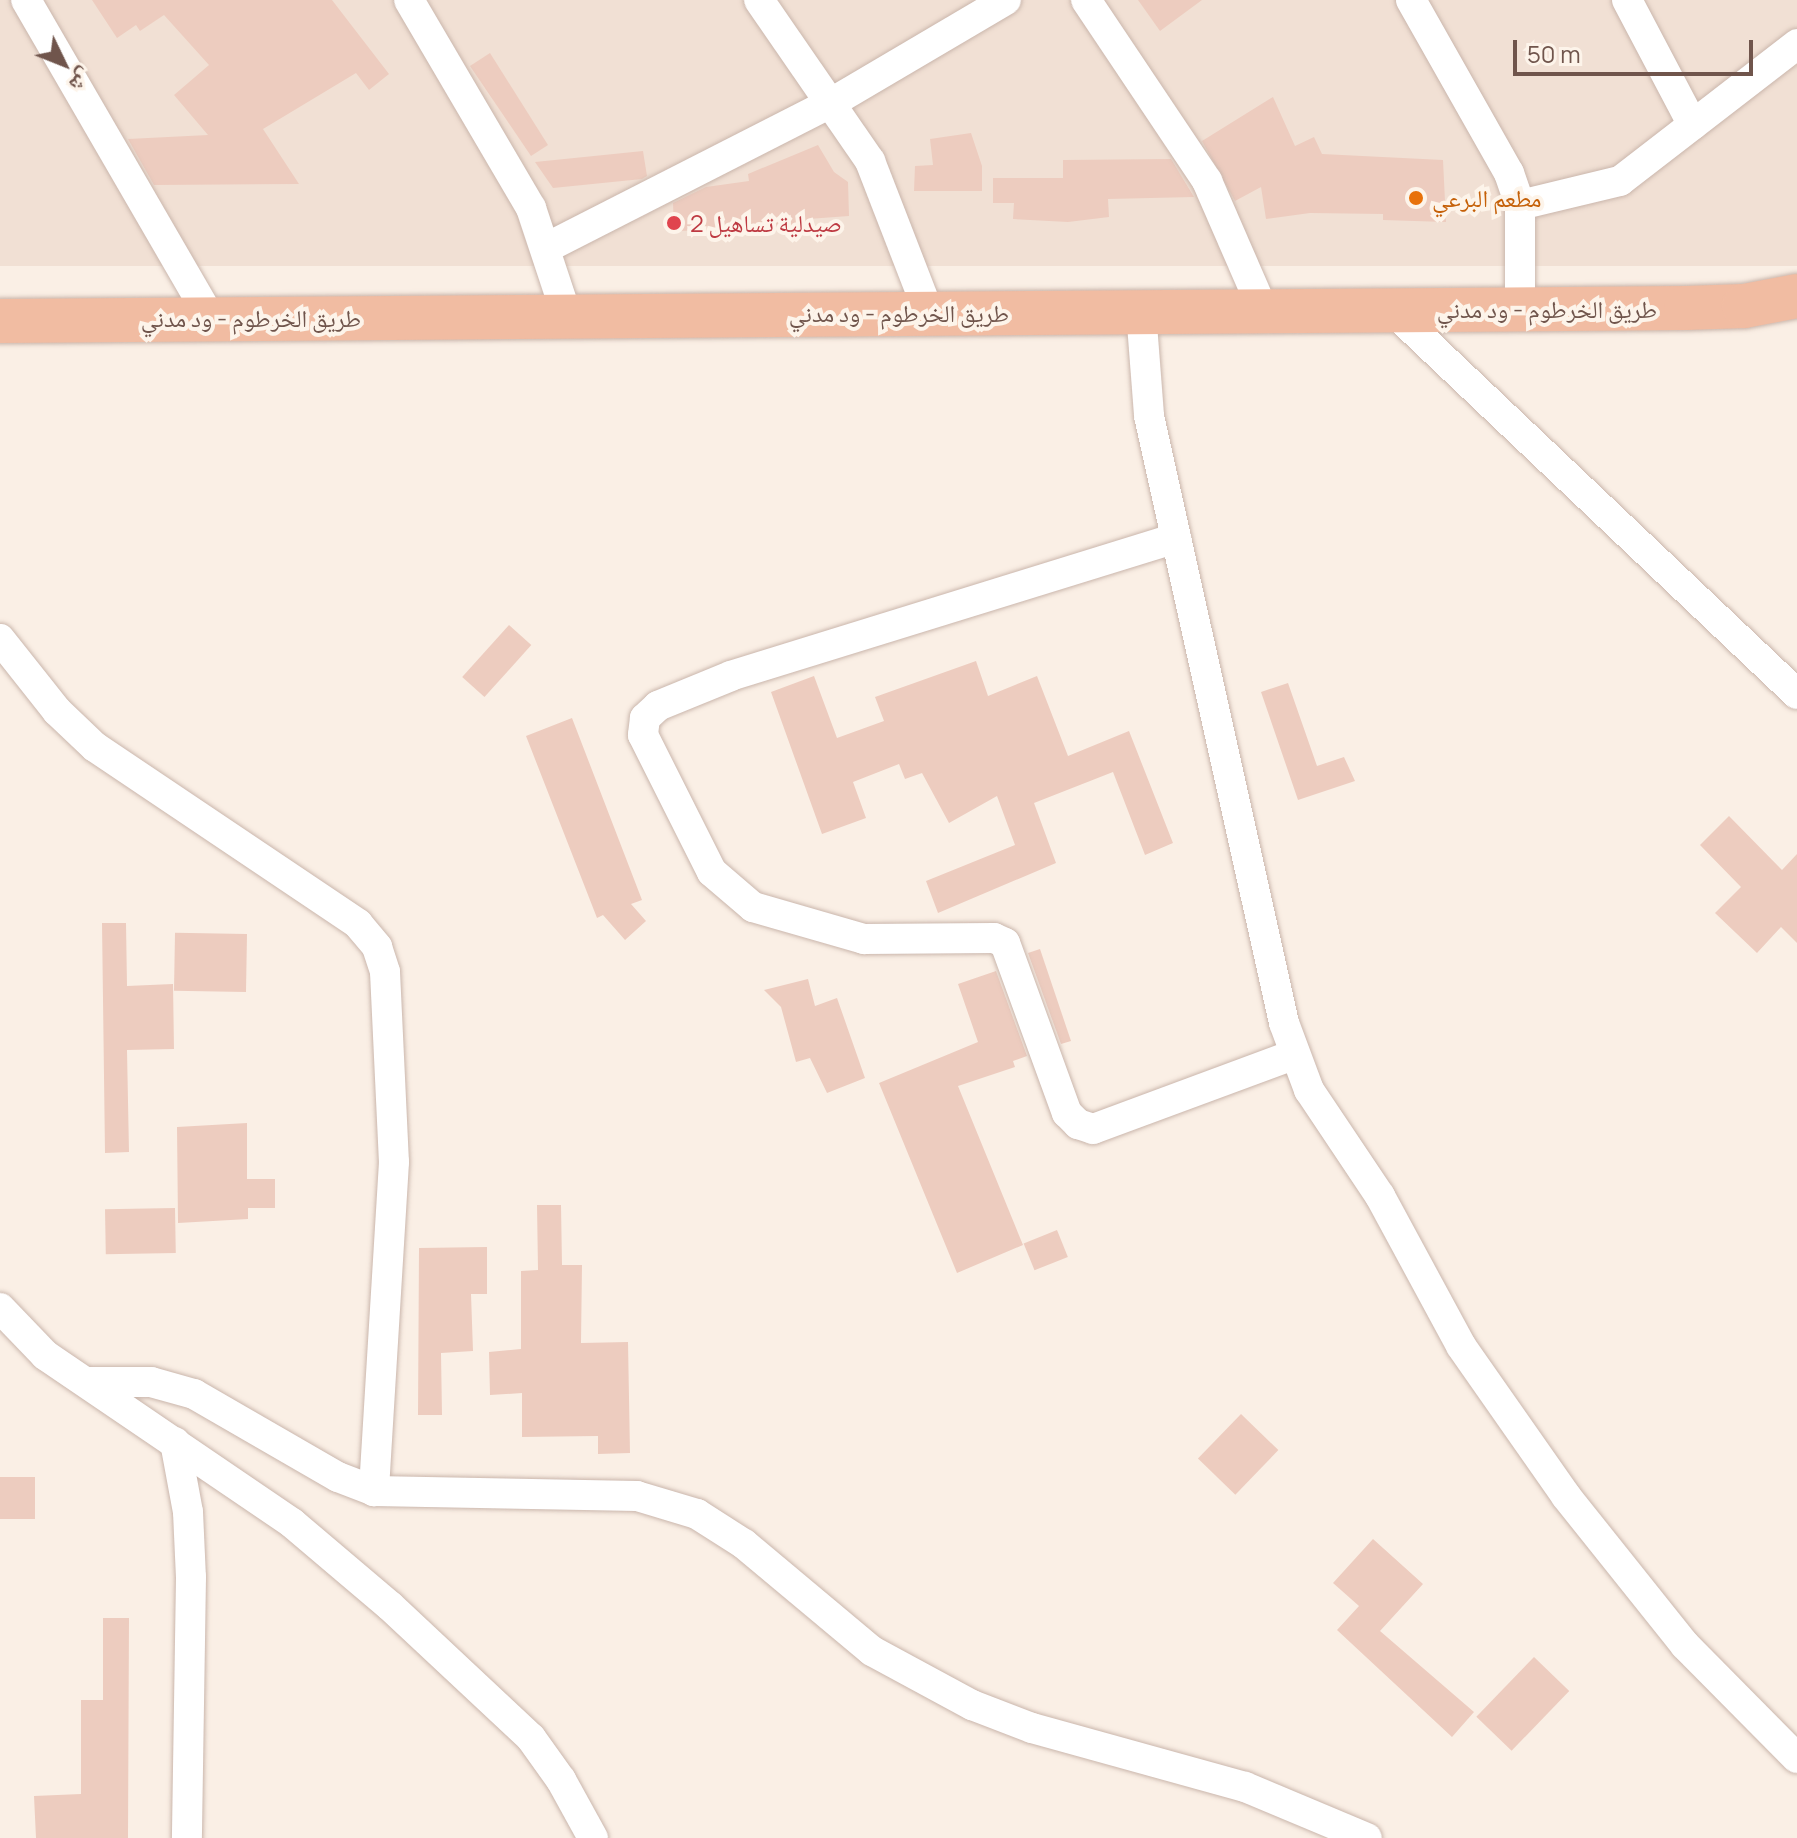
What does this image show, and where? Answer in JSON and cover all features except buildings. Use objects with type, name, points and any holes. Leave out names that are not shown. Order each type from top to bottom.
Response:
[{"type":"highway","name":"طريق الخرطوم - ود مدني","points":[[11,314],[211,319],[1392,310],[1744,306],[1797,296]]},
{"type":"highway","points":[[1744,306],[1797,320]]},
{"type":"street","points":[[26,0],[211,319]]},
{"type":"street","points":[[409,0],[531,208],[567,316]]},
{"type":"street","points":[[759,0],[870,161],[929,313]]},
{"type":"street","points":[[546,248],[831,103],[1006,0]]},
{"type":"street","points":[[1086,0],[1207,181],[1263,310]]},
{"type":"street","points":[[1411,0],[1509,173],[1520,205],[1520,308]]},
{"type":"street","points":[[1627,0],[1693,125]]},
{"type":"street","points":[[1520,205],[1620,181],[1797,44]]},
{"type":"street","points":[[1392,310],[1797,694]]},
{"type":"street","points":[[1141,311],[1149,416],[1293,1055],[1309,1090],[1380,1196],[1461,1346],[1566,1496],[1685,1645],[1797,1758]]},
{"type":"street","points":[[1176,538],[731,676],[658,706],[645,718],[643,735],[712,872],[753,907],[864,939],[994,938],[1005,943],[1067,1113],[1078,1124],[1093,1129],[1293,1055]]},
{"type":"street","points":[[0,639],[57,711],[95,747],[358,924],[377,947],[385,972],[394,1162],[374,1491]]},
{"type":"street","points":[[0,1308],[45,1355]]},
{"type":"street","points":[[0,1340],[45,1355],[90,1382],[292,1523],[488,1696],[539,1748],[593,1838]]},
{"type":"street","points":[[90,1382],[151,1382],[194,1394],[338,1477],[374,1491],[637,1496],[697,1514],[744,1544],[872,1651],[972,1705],[1032,1728],[1245,1787],[1367,1838]]},
{"type":"street","points":[[175,1442],[188,1512],[191,1577],[187,1838]]},
{"type":"shaded area","points":[[0,0],[1797,0],[1797,266],[0,266]]},
{"type":"place","name":"مطعم البرعي","points":[[1416,198]]},
{"type":"place","name":"صيدلية تساهيل 2","points":[[674,223]]}]
